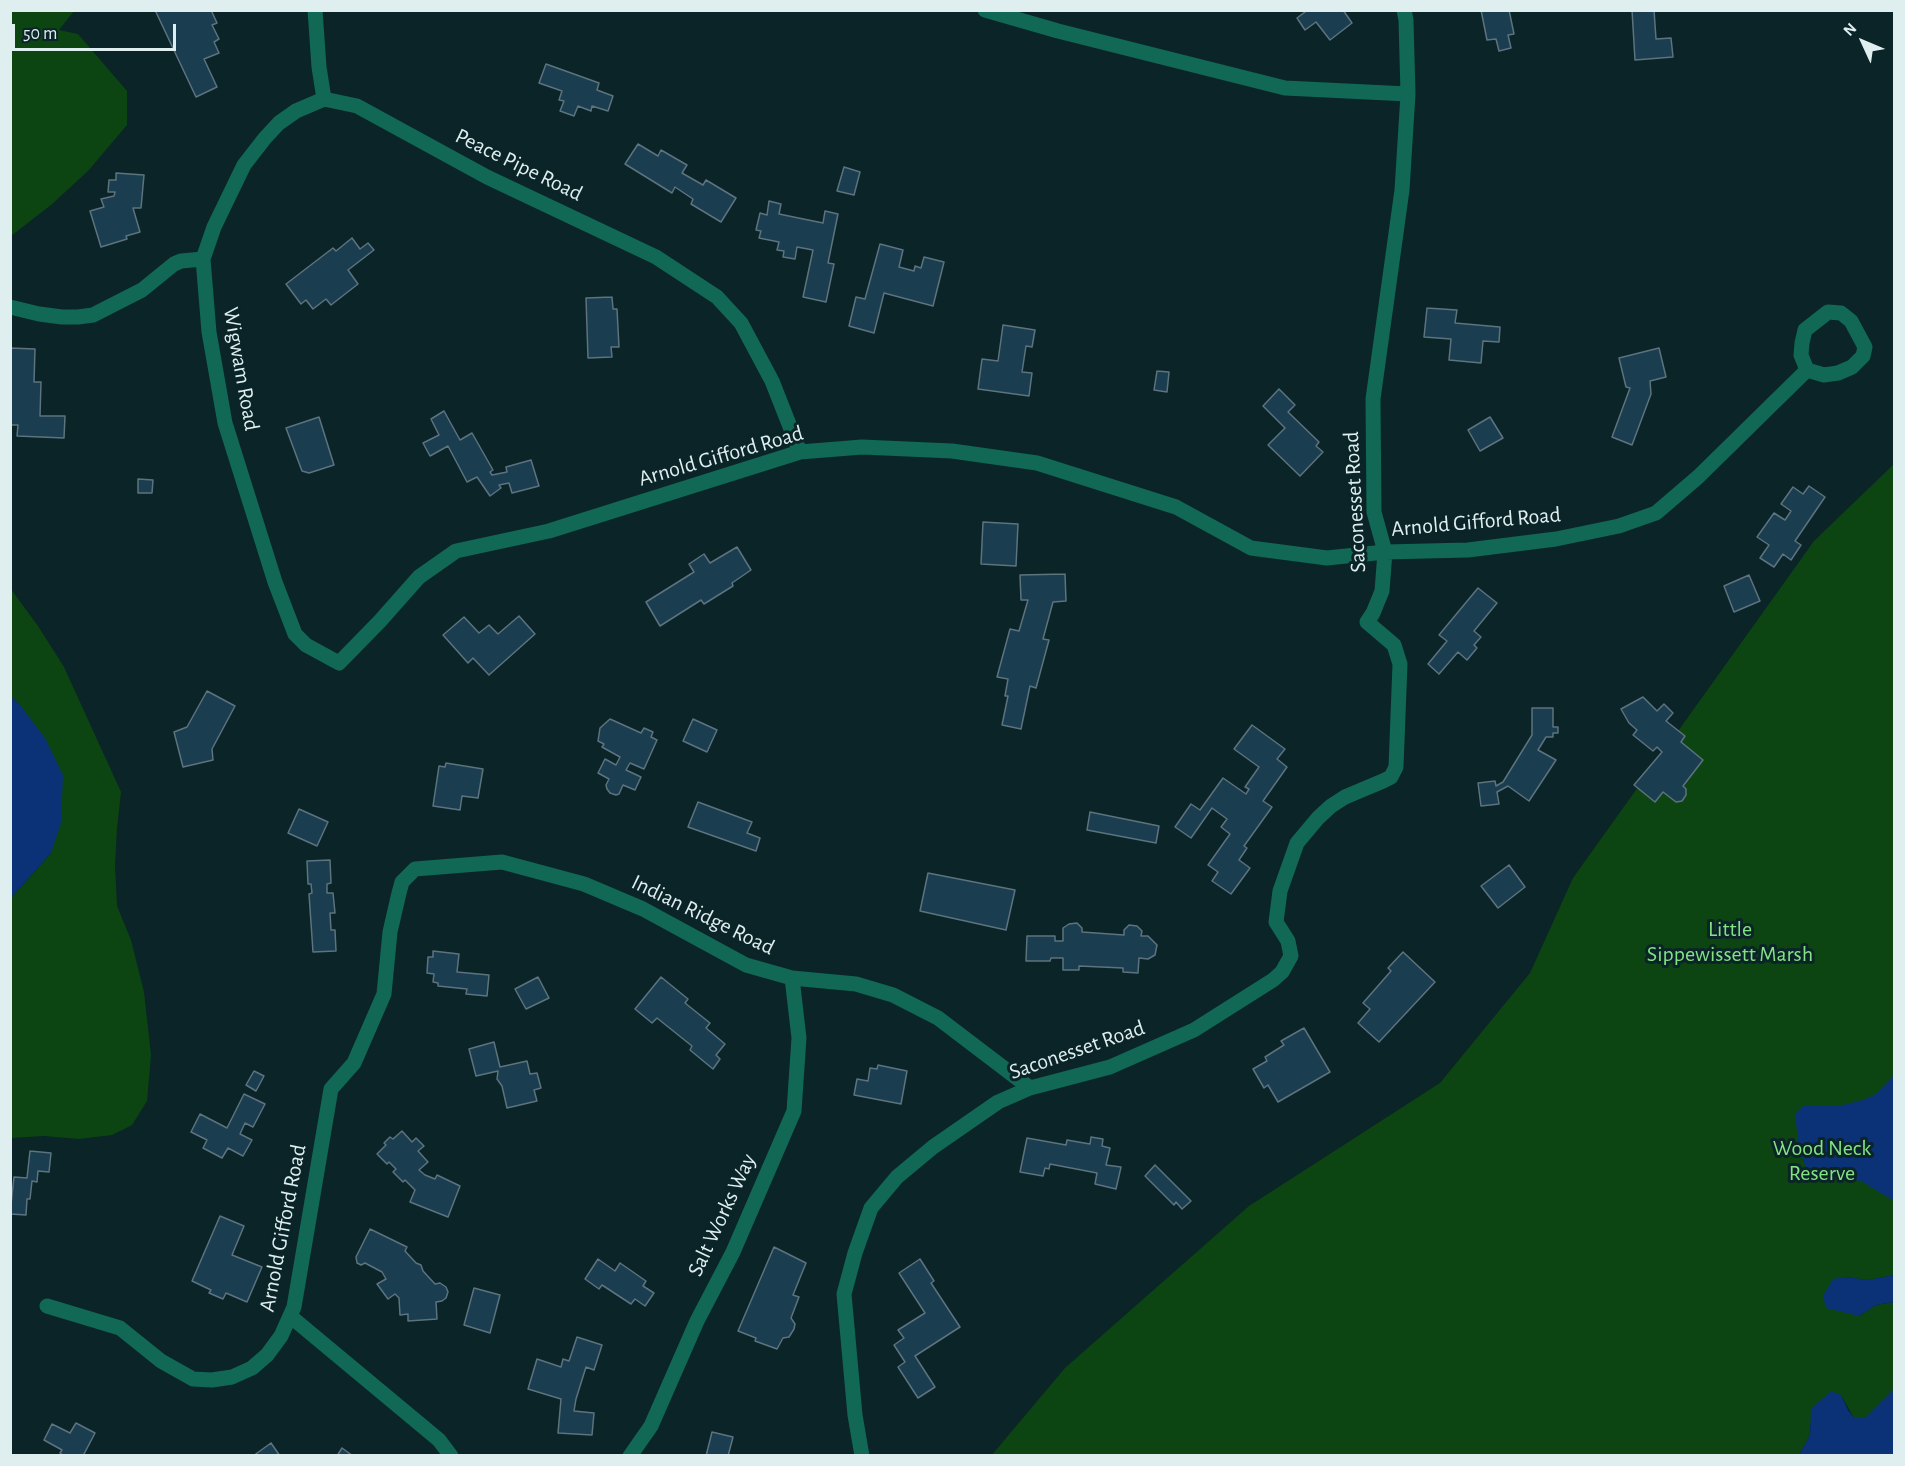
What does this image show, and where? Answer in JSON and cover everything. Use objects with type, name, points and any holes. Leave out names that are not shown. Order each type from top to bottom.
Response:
[{"type":"street","points":[[10,307],[62,317],[93,315],[142,290],[174,264],[203,259],[214,227],[244,165],[279,123],[296,111],[324,99],[315,10]]},
{"type":"street","points":[[985,10],[1058,32],[1285,88],[1408,94]]},
{"type":"street","name":"Saconesset Road","points":[[862,1455],[855,1415],[844,1294],[871,1208],[897,1177],[933,1148],[998,1102],[1030,1088],[1110,1067],[1194,1030],[1273,980],[1282,972],[1290,956],[1288,941],[1276,922],[1280,891],[1297,843],[1330,806],[1390,777],[1397,764],[1400,664],[1394,645],[1367,622],[1382,591],[1385,552],[1374,512],[1373,399],[1402,190],[1408,94],[1404,10]]},
{"type":"street","name":"Peace Pipe Road","points":[[324,99],[357,106],[487,177],[656,257],[717,297],[741,323],[772,381],[800,452]]},
{"type":"street","name":"Wigwam Road","points":[[203,259],[208,332],[225,423],[275,582],[295,634],[306,645],[339,663]]},
{"type":"street","points":[[1828,312],[1840,313],[1851,321],[1859,333],[1866,347],[1863,356],[1852,367],[1838,373],[1824,375],[1807,370],[1801,355],[1805,330],[1828,312]]},
{"type":"street","name":"Arnold Gifford Road","points":[[339,663],[419,577],[456,551],[549,531],[800,452],[862,447],[952,451],[1037,463],[1176,507],[1251,548],[1327,558],[1385,552],[1468,550],[1556,539],[1619,526],[1656,513],[1698,477],[1807,370]]},
{"type":"street","name":"Indian Ridge Road","points":[[407,877],[415,869],[502,862],[584,884],[643,909],[746,965],[792,978],[856,984],[893,995],[938,1018],[1030,1088]]},
{"type":"street","name":"Arnold Gifford Road","points":[[47,1306],[120,1328],[161,1360],[193,1379],[232,1377],[252,1368],[267,1355],[281,1336],[294,1307],[331,1089],[354,1063],[384,994],[390,932],[402,882],[407,877]]},
{"type":"street","name":"Salt Works Way","points":[[630,1455],[651,1426],[697,1322],[733,1252],[794,1111],[799,1038],[792,978]]},
{"type":"street","points":[[290,1316],[439,1440],[451,1455]]},
{"type":"green space","points":[[10,11],[74,11],[59,30],[78,34],[127,91],[127,125],[88,171],[51,205],[11,236]]},
{"type":"green space","name":"Little Sippewissett Marsh","points":[[1894,464],[1894,1275],[1868,1280],[1845,1277],[1859,1316],[1876,1305],[1894,1302],[1894,1389],[1888,1398],[1865,1418],[1854,1418],[1841,1395],[1810,1424],[1810,1435],[1799,1455],[991,1456],[1065,1368],[1249,1206],[1440,1083],[1530,973],[1573,878],[1814,541]]},
{"type":"green space","points":[[10,585],[64,667],[121,792],[115,866],[117,906],[131,940],[144,992],[151,1055],[147,1101],[132,1125],[112,1135],[79,1139],[44,1136],[11,1138],[11,898],[51,853],[20,705],[11,696]]},
{"type":"water","points":[[11,696],[45,738],[63,775],[61,823],[51,853],[11,898]]},
{"type":"water","points":[[1894,1075],[1894,1201],[1861,1181],[1834,1177],[1809,1177],[1799,1147],[1795,1114],[1804,1105],[1843,1105],[1863,1100],[1876,1094]]},
{"type":"water","points":[[1894,1275],[1894,1302],[1876,1305],[1859,1316],[1826,1308],[1823,1296],[1833,1279],[1845,1277],[1868,1280]]},
{"type":"water","points":[[1894,1389],[1894,1455],[1799,1455],[1810,1435],[1811,1409],[1831,1391],[1841,1395],[1854,1418],[1865,1418]]},
{"type":"building","points":[[155,10],[211,10],[217,23],[212,25],[219,39],[214,42],[219,53],[204,59],[217,87],[196,97]]},
{"type":"building","points":[[1304,10],[1343,10],[1352,23],[1330,40],[1316,22],[1305,30],[1297,18],[1305,12]]},
{"type":"building","points":[[1481,10],[1509,10],[1514,34],[1508,35],[1511,48],[1499,51],[1496,39],[1487,40]]},
{"type":"building","points":[[1632,10],[1654,10],[1656,39],[1671,38],[1673,57],[1635,60]]},
{"type":"building","points":[[546,64],[599,83],[597,90],[613,96],[608,111],[592,106],[591,111],[578,106],[574,116],[560,111],[564,101],[559,100],[562,91],[539,83]]},
{"type":"building","points":[[638,144],[658,156],[661,150],[687,165],[682,173],[703,185],[706,180],[736,198],[721,222],[691,204],[693,199],[675,187],[672,193],[625,164]]},
{"type":"building","points":[[844,167],[860,172],[854,195],[837,191]]},
{"type":"building","points":[[116,173],[144,175],[141,208],[133,208],[140,232],[126,236],[127,239],[101,247],[90,211],[104,207],[101,199],[114,196],[115,192],[108,192],[109,180],[116,180]]},
{"type":"building","points":[[769,201],[781,204],[779,214],[823,223],[825,211],[838,214],[828,263],[834,264],[826,302],[803,297],[813,250],[797,247],[795,259],[783,257],[784,251],[777,250],[779,242],[759,238],[761,231],[756,230],[760,213],[767,215]]},
{"type":"building","points":[[352,238],[360,249],[368,243],[374,250],[348,270],[358,284],[331,305],[326,299],[313,309],[306,300],[301,304],[286,284],[333,248],[336,251]]},
{"type":"building","points":[[880,244],[903,250],[899,267],[914,271],[915,266],[921,268],[924,257],[944,262],[933,306],[884,293],[874,333],[849,326],[856,297],[865,299]]},
{"type":"building","points":[[612,297],[613,309],[617,309],[619,347],[611,347],[612,357],[588,358],[586,298]]},
{"type":"building","points":[[1427,308],[1457,310],[1455,323],[1500,327],[1499,342],[1483,341],[1481,363],[1449,360],[1451,339],[1424,337]]},
{"type":"building","points":[[1003,325],[1035,330],[1032,347],[1026,346],[1022,372],[1032,373],[1029,396],[978,389],[982,359],[998,361]]},
{"type":"building","points":[[10,348],[35,349],[34,382],[41,382],[40,416],[65,416],[64,438],[17,436],[18,425],[10,425]]},
{"type":"building","points":[[1659,348],[1666,377],[1650,381],[1651,394],[1632,445],[1612,437],[1630,388],[1626,387],[1619,358]]},
{"type":"building","points":[[1157,371],[1169,372],[1167,392],[1154,390]]},
{"type":"building","points":[[1279,389],[1295,405],[1288,412],[1319,442],[1316,446],[1323,452],[1300,476],[1268,445],[1285,428],[1263,406]]},
{"type":"building","points":[[444,411],[460,440],[472,433],[493,470],[490,472],[492,475],[507,472],[506,467],[531,460],[539,486],[512,493],[509,483],[499,485],[501,488],[490,496],[477,477],[467,482],[448,446],[430,456],[423,443],[439,435],[431,419]]},
{"type":"building","points":[[319,417],[334,465],[309,473],[302,471],[286,428]]},
{"type":"building","points":[[1490,417],[1503,438],[1480,451],[1468,430]]},
{"type":"building","points":[[138,479],[153,480],[152,493],[138,493]]},
{"type":"building","points":[[1809,486],[1825,497],[1795,541],[1801,545],[1791,560],[1783,554],[1774,567],[1760,558],[1769,545],[1757,537],[1774,513],[1785,520],[1791,511],[1781,504],[1793,487],[1803,494]]},
{"type":"building","points":[[983,522],[1018,524],[1016,566],[981,564]]},
{"type":"building","points":[[737,547],[751,570],[732,583],[733,586],[704,604],[701,600],[660,626],[646,602],[694,572],[689,564],[704,554],[710,563]]},
{"type":"building","points":[[1065,574],[1066,601],[1053,602],[1043,639],[1049,640],[1036,688],[1030,686],[1021,729],[1002,725],[1008,696],[1005,696],[1008,679],[997,677],[1010,629],[1019,631],[1028,600],[1021,600],[1020,575]]},
{"type":"building","points":[[1749,575],[1760,601],[1734,612],[1724,586]]},
{"type":"building","points":[[1478,588],[1497,603],[1474,631],[1481,637],[1474,645],[1477,648],[1467,660],[1458,652],[1439,674],[1428,664],[1447,641],[1439,635]]},
{"type":"building","points":[[519,616],[535,634],[489,675],[473,658],[468,663],[443,635],[464,617],[479,633],[489,625],[498,634]]},
{"type":"building","points":[[207,691],[235,706],[212,749],[213,760],[183,767],[174,732],[187,727]]},
{"type":"building","points":[[1643,697],[1657,711],[1664,704],[1673,713],[1666,721],[1685,736],[1681,742],[1703,760],[1683,786],[1686,789],[1686,795],[1682,801],[1676,802],[1663,792],[1655,802],[1634,785],[1662,752],[1657,747],[1653,751],[1633,735],[1637,730],[1629,723],[1621,709]]},
{"type":"building","points":[[1532,708],[1553,708],[1553,727],[1558,727],[1558,733],[1553,733],[1553,737],[1546,737],[1538,750],[1556,760],[1529,801],[1508,786],[1497,792],[1499,804],[1481,806],[1478,783],[1495,781],[1496,786],[1503,782],[1532,735]]},
{"type":"building","points":[[610,719],[641,733],[644,728],[653,732],[651,737],[657,740],[644,769],[630,763],[626,770],[641,777],[635,790],[623,785],[619,794],[616,795],[607,789],[609,779],[598,773],[605,759],[616,765],[620,757],[602,747],[604,744],[598,741],[600,728]]},
{"type":"building","points":[[693,719],[717,730],[707,752],[683,741]]},
{"type":"building","points":[[1252,725],[1285,749],[1277,759],[1287,767],[1263,801],[1272,807],[1244,846],[1247,848],[1239,860],[1250,868],[1231,894],[1212,881],[1218,872],[1208,865],[1230,834],[1221,827],[1227,819],[1212,808],[1191,838],[1175,827],[1191,804],[1200,810],[1223,778],[1246,794],[1249,789],[1245,787],[1259,767],[1234,749]]},
{"type":"building","points":[[446,763],[483,769],[478,798],[462,796],[460,810],[433,806],[439,766],[445,767]]},
{"type":"building","points":[[698,802],[752,822],[747,833],[760,838],[756,851],[688,827]]},
{"type":"building","points":[[299,809],[328,822],[317,846],[288,833]]},
{"type":"building","points":[[1090,812],[1159,826],[1156,843],[1087,830]]},
{"type":"building","points":[[330,860],[331,883],[327,884],[327,893],[333,893],[335,913],[330,913],[331,930],[335,930],[336,951],[313,952],[309,894],[312,893],[311,884],[308,884],[307,861]]},
{"type":"building","points":[[1509,865],[1525,887],[1498,908],[1481,886]]},
{"type":"building","points":[[928,873],[1015,890],[1006,930],[920,911]]},
{"type":"building","points":[[1077,923],[1082,928],[1082,932],[1124,935],[1124,930],[1129,925],[1137,926],[1142,931],[1141,936],[1148,936],[1157,945],[1155,955],[1148,959],[1139,958],[1138,973],[1123,972],[1123,968],[1079,966],[1079,970],[1063,970],[1063,958],[1051,958],[1050,961],[1026,961],[1027,936],[1055,936],[1055,941],[1063,941],[1063,928]]},
{"type":"building","points":[[433,951],[459,954],[457,972],[489,975],[487,996],[466,994],[467,989],[438,986],[438,983],[433,982],[434,974],[427,973],[428,957],[433,957]]},
{"type":"building","points":[[1403,952],[1435,982],[1379,1042],[1358,1023],[1370,1009],[1363,1003],[1391,971],[1388,968]]},
{"type":"building","points":[[538,977],[549,998],[526,1009],[515,989]]},
{"type":"building","points":[[661,977],[688,999],[685,1003],[710,1023],[706,1028],[725,1044],[716,1055],[720,1059],[713,1069],[690,1050],[692,1046],[657,1018],[652,1023],[635,1009]]},
{"type":"building","points":[[1304,1028],[1330,1072],[1278,1102],[1268,1085],[1264,1088],[1253,1069],[1267,1061],[1265,1057],[1284,1045],[1281,1041]]},
{"type":"building","points":[[494,1042],[500,1067],[527,1061],[530,1074],[537,1073],[541,1088],[534,1090],[537,1101],[507,1108],[502,1086],[497,1079],[498,1071],[476,1076],[469,1049]]},
{"type":"building","points":[[878,1065],[907,1071],[901,1104],[854,1095],[857,1079],[868,1081],[870,1068],[877,1069]]},
{"type":"building","points":[[254,1071],[264,1076],[256,1091],[246,1085]]},
{"type":"building","points":[[244,1094],[265,1104],[253,1127],[245,1123],[240,1134],[252,1140],[243,1156],[228,1148],[222,1158],[203,1148],[207,1140],[191,1132],[200,1114],[227,1128]]},
{"type":"building","points":[[402,1131],[412,1142],[416,1138],[424,1146],[418,1151],[428,1162],[419,1170],[435,1179],[437,1175],[460,1186],[448,1217],[410,1202],[415,1190],[393,1172],[396,1169],[389,1162],[387,1164],[377,1154],[390,1137],[393,1139]]},
{"type":"building","points":[[1091,1137],[1103,1139],[1102,1146],[1110,1148],[1106,1165],[1121,1167],[1116,1189],[1095,1184],[1097,1173],[1050,1164],[1049,1169],[1045,1168],[1043,1176],[1020,1172],[1027,1138],[1066,1145],[1067,1140],[1090,1144]]},
{"type":"building","points":[[30,1151],[51,1153],[49,1172],[38,1171],[37,1182],[32,1181],[26,1215],[10,1214],[14,1177],[27,1178]]},
{"type":"building","points":[[1155,1165],[1191,1201],[1182,1209],[1176,1202],[1174,1205],[1145,1176]]},
{"type":"building","points":[[220,1216],[244,1226],[232,1255],[262,1267],[247,1302],[226,1293],[223,1299],[209,1293],[211,1290],[192,1281]]},
{"type":"building","points":[[370,1229],[407,1247],[405,1251],[421,1265],[423,1271],[435,1284],[440,1283],[446,1287],[448,1292],[446,1298],[436,1302],[437,1319],[408,1321],[408,1314],[400,1315],[399,1298],[395,1294],[388,1299],[377,1284],[386,1279],[382,1272],[365,1263],[361,1265],[357,1263],[356,1257]]},
{"type":"building","points":[[774,1247],[806,1263],[793,1295],[799,1297],[791,1318],[795,1324],[794,1329],[789,1337],[783,1338],[777,1349],[755,1341],[756,1338],[738,1331]]},
{"type":"building","points":[[598,1259],[615,1271],[620,1263],[646,1281],[643,1286],[654,1293],[645,1306],[635,1299],[631,1304],[602,1285],[599,1289],[585,1279]]},
{"type":"building","points":[[920,1259],[934,1281],[931,1283],[960,1327],[915,1356],[935,1387],[918,1398],[898,1367],[905,1362],[894,1345],[904,1338],[898,1330],[925,1313],[899,1273]]},
{"type":"building","points":[[474,1288],[500,1295],[490,1333],[464,1325]]},
{"type":"building","points":[[577,1337],[602,1345],[594,1370],[586,1367],[574,1411],[594,1413],[592,1435],[558,1433],[561,1399],[528,1389],[537,1359],[561,1367],[563,1359],[569,1361]]},
{"type":"building","points":[[76,1423],[95,1433],[83,1456],[64,1456],[60,1453],[62,1450],[44,1440],[52,1424],[70,1433]]},
{"type":"building","points":[[712,1432],[733,1437],[728,1456],[706,1456]]},
{"type":"building","points":[[271,1443],[280,1456],[253,1456]]},
{"type":"building","points":[[342,1448],[353,1456],[337,1456]]},
{"type":"park label","name":"Wood Neck Reserve","points":[[1822,1160]]}]
